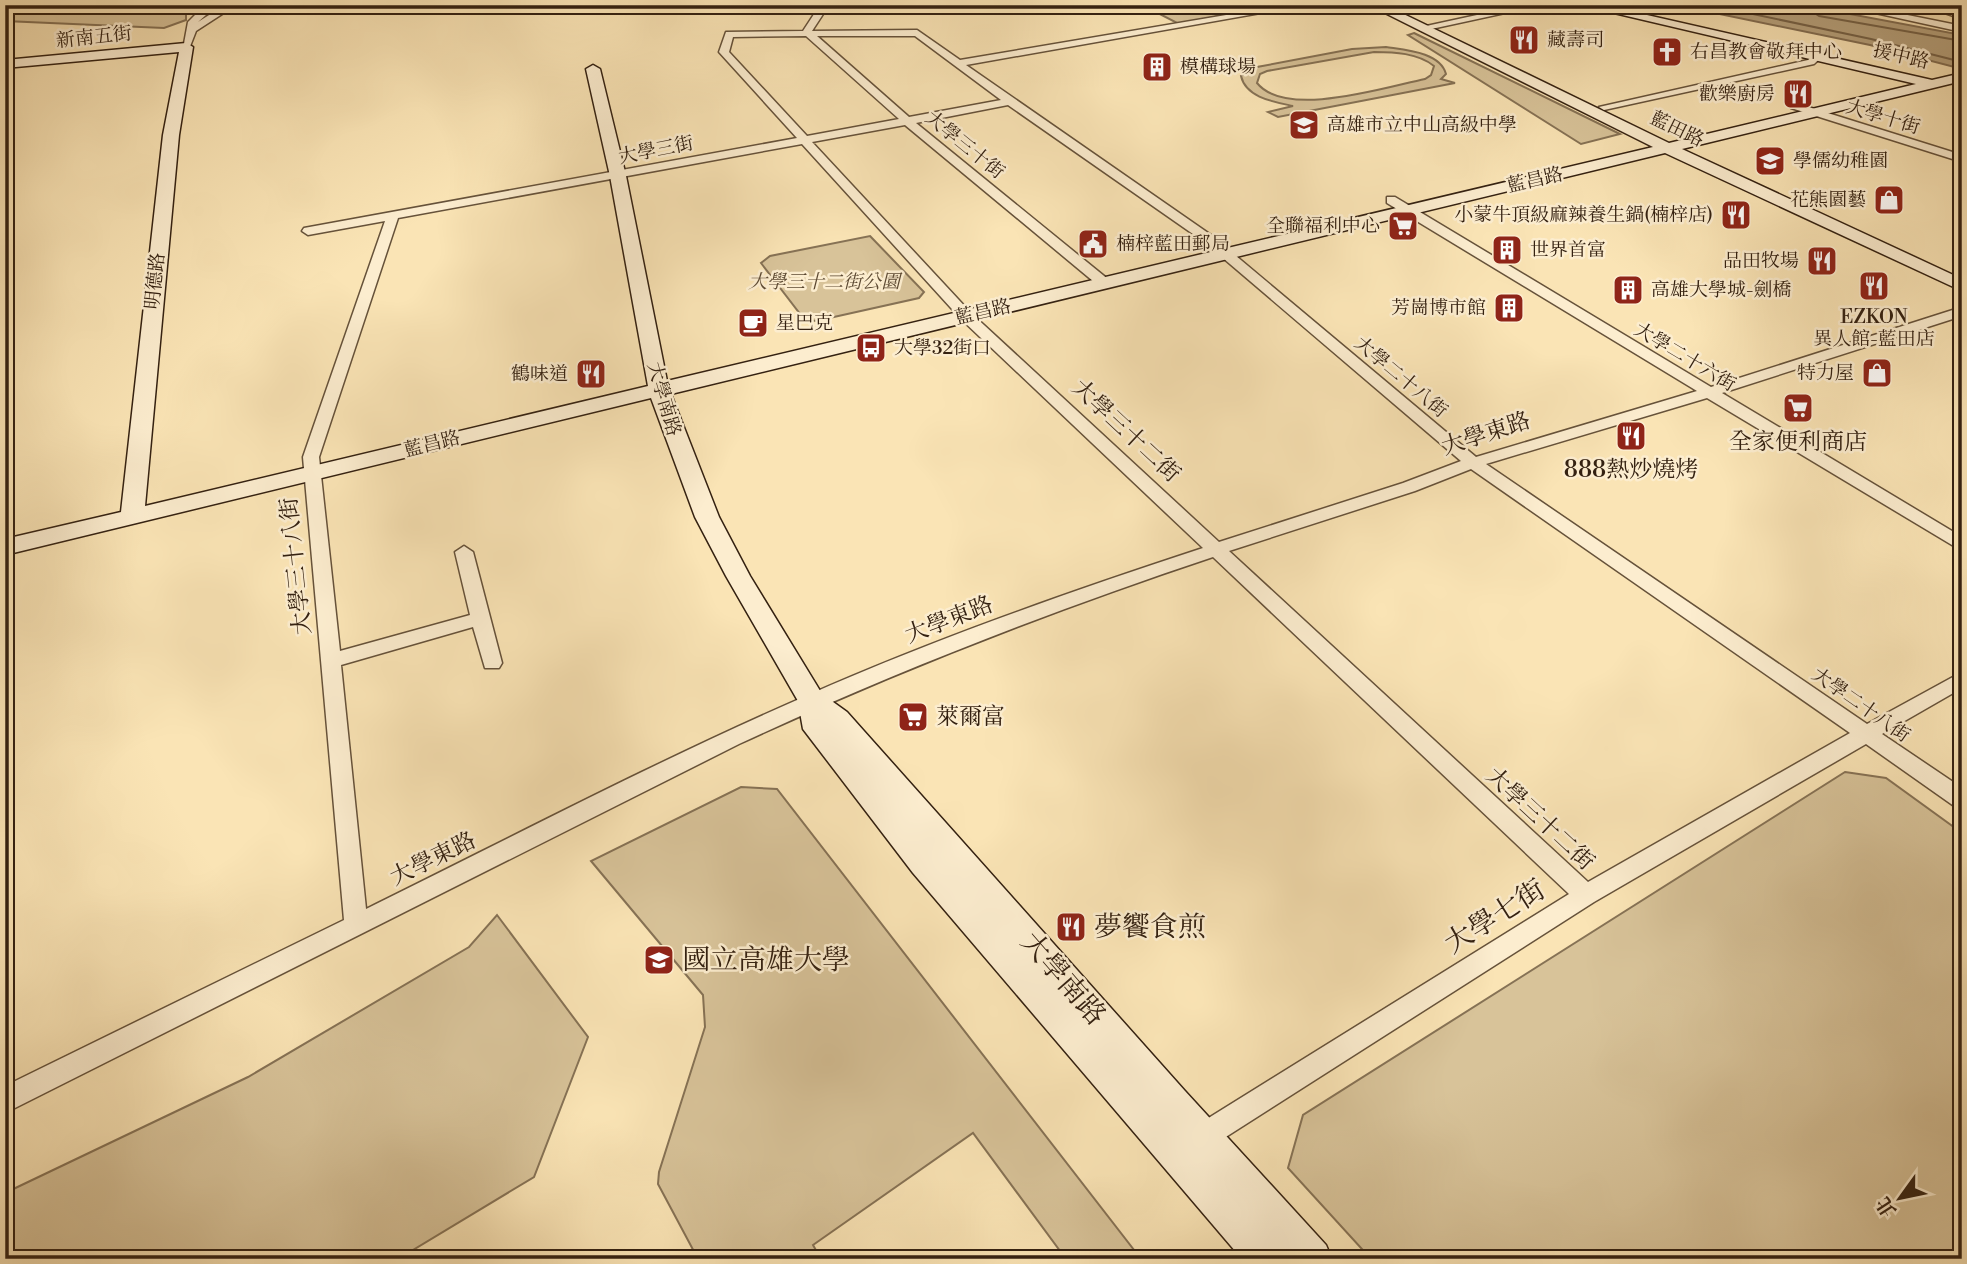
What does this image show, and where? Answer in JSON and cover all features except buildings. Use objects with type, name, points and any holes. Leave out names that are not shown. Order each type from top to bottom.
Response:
[{"type":"street","points":[[189,38],[193,22],[201,15],[200,5]]},
{"type":"street","points":[[189,38],[232,5]]},
{"type":"street","points":[[807,32],[825,5]]},
{"type":"street","points":[[960,63],[1302,5]]},
{"type":"street","name":"藍田路","points":[[1375,5],[1604,107],[1665,142],[1962,275]]},
{"type":"street","name":"藍田路","points":[[1392,5],[1428,27],[1962,286]]},
{"type":"street","points":[[1428,27],[1538,5]]},
{"type":"street","name":"援中路","points":[[1586,5],[1819,55],[1941,76],[1962,86]]},
{"type":"street","name":"援中路","points":[[1604,5],[1819,55]]},
{"type":"street","points":[[1843,5],[1962,29]]},
{"type":"street","points":[[1926,5],[1962,16]]},
{"type":"street","name":"大學二十八街","points":[[807,32],[913,31],[1010,102],[1220,247],[1472,462],[1962,800]]},
{"type":"street","name":"大學三十街","points":[[807,32],[906,120],[1098,276]]},
{"type":"street","name":"大學三十二街","points":[[807,32],[729,34],[724,52],[960,309],[1586,895]]},
{"type":"street","name":"新南五街","points":[[5,64],[189,38]]},
{"type":"street","name":"明德路","points":[[132,507],[171,135],[189,38]]},
{"type":"street","points":[[1604,107],[1811,62],[1819,55]]},
{"type":"street","name":"大學南路","points":[[593,69],[618,176],[657,381],[707,517],[738,576],[787,654],[812,701],[817,729],[924,864],[1190,1145],[1312,1259]]},
{"type":"street","name":"藍昌路","points":[[5,530],[132,507],[311,465],[1220,247],[1391,200],[1665,142],[1816,114],[1941,76]]},
{"type":"street","name":"藍昌路","points":[[1220,247],[1407,210],[1795,106],[1941,76]]},
{"type":"street","name":"大學三街","points":[[308,231],[1010,102]]},
{"type":"street","name":"大學十街","points":[[1795,106],[1962,159]]},
{"type":"street","name":"大學二十六街","points":[[1391,200],[1962,545]]},
{"type":"street","name":"大學三十八街","points":[[356,924],[311,465],[393,216]]},
{"type":"street","name":"大學東路","points":[[5,1100],[356,924],[812,701],[1091,591],[1409,487],[1472,462],[1707,393],[1962,311]]},
{"type":"street","name":"藍昌路","points":[[5,547],[132,507]]},
{"type":"street","points":[[464,552],[492,663]]},
{"type":"street","points":[[330,661],[481,618]]},
{"type":"street","name":"大學七街","points":[[1190,1145],[1586,895],[1962,679]]},
{"type":"street","name":"大學南路","points":[[1190,1145],[1269,1259]]},
{"type":"green space","points":[[5,5],[186,5],[186,20],[164,28],[5,21]]},
{"type":"green space","points":[[1166,5],[1199,5],[1219,16],[1179,24],[1150,9]]},
{"type":"green space","points":[[1414,33],[1620,134],[1581,144],[1408,35]]},
{"type":"green space","points":[[1386,47],[1421,53],[1437,61],[1442,67],[1446,74],[1441,79],[1455,83],[1278,117],[1268,112],[1293,106],[1270,101],[1255,94],[1241,76],[1257,67],[1352,49]],"holes":[[[1374,52],[1406,54],[1421,58],[1434,66],[1431,75],[1425,79],[1337,98],[1290,99],[1271,93],[1257,83],[1260,74],[1267,71]]]},
{"type":"green space","name":"大學三十二街公園","points":[[870,236],[924,292],[919,298],[816,321],[804,319],[761,263],[770,256]]},
{"type":"green space","points":[[1845,772],[1886,778],[1962,833],[1962,1259],[1371,1259],[1288,1168],[1303,1115]]},
{"type":"green space","points":[[741,787],[777,789],[1141,1259],[1066,1259],[973,1133],[813,1245],[821,1259],[698,1259],[658,1184],[659,1172],[705,1027],[703,995],[591,861]]},
{"type":"green space","points":[[497,915],[588,1037],[534,1177],[398,1259],[5,1259],[5,1193],[248,1077],[469,947]]},
{"type":"water","points":[[1676,5],[1802,5],[1962,35],[1962,69],[1870,45]]},
{"type":"place","name":"藏壽司","points":[[1524,40]]},
{"type":"place","name":"右昌教會敬拜中心","points":[[1667,52]]},
{"type":"place","name":"模構球場","points":[[1157,67]]},
{"type":"place","name":"歡樂廚房","points":[[1798,94]]},
{"type":"place","name":"高雄市立中山高級中學","points":[[1304,125]]},
{"type":"place","name":"學儒幼稚園","points":[[1770,161]]},
{"type":"place","name":"花熊園藝","points":[[1889,200]]},
{"type":"place","name":"小蒙牛頂級麻辣養生鍋(楠梓店)","points":[[1736,215]]},
{"type":"place","name":"全聯福利中心","points":[[1403,226]]},
{"type":"place","name":"楠梓藍田郵局","points":[[1093,244]]},
{"type":"place","name":"世界首富","points":[[1507,250]]},
{"type":"place","name":"品田牧場","points":[[1822,261]]},
{"type":"place","name":"EZKON 異人館-藍田店","points":[[1874,286]]},
{"type":"place","name":"高雄大學城-劍橋","points":[[1628,290]]},
{"type":"place","name":"芳崗博市館","points":[[1509,308]]},
{"type":"place","name":"星巴克","points":[[753,323]]},
{"type":"place","name":"大學32街口","points":[[871,348]]},
{"type":"place","name":"特力屋","points":[[1877,373]]},
{"type":"place","name":"鶴味道","points":[[591,374]]},
{"type":"place","name":"全家便利商店","points":[[1798,408]]},
{"type":"place","name":"888熱炒燒烤","points":[[1631,436]]},
{"type":"place","name":"萊爾富","points":[[913,717]]},
{"type":"place","name":"夢饗食煎","points":[[1071,927]]},
{"type":"place","name":"國立高雄大學","points":[[659,960]]}]
